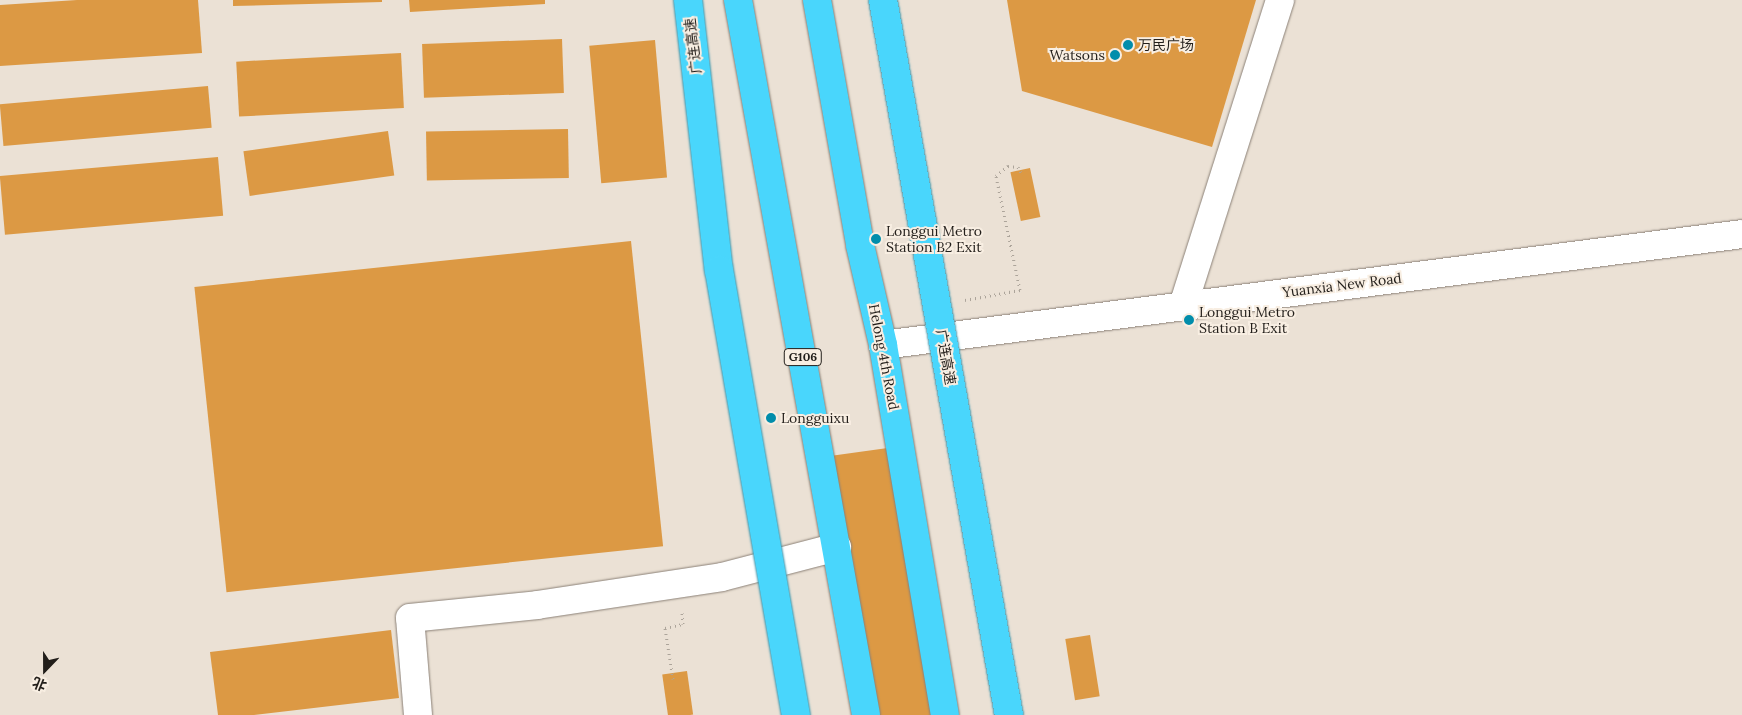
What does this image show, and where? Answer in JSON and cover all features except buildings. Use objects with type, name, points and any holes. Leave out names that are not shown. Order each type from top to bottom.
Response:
[{"type":"highway","name":"广连高速","points":[[688,0],[719,270],[796,715]]},
{"type":"highway","name":"G106","points":[[738,0],[866,715]]},
{"type":"highway","name":"Helong 4th Road","points":[[817,0],[860,245],[883,345],[945,715]]},
{"type":"highway","name":"广连高速","points":[[883,0],[1009,715]]},
{"type":"street","points":[[1183,306],[1280,0]]},
{"type":"street","name":"Yuanxia New Road","points":[[883,345],[1742,234]]},
{"type":"street","points":[[418,715],[410,618],[536,605],[722,577],[837,547]]},
{"type":"path","points":[[954,302],[1020,290],[996,176],[1008,166],[1018,167],[1021,173]]},
{"type":"path","points":[[673,680],[665,628],[684,624],[677,584]]},
{"type":"place","name":"万民广场","points":[[1128,45]]},
{"type":"place","name":"Watsons","points":[[1115,55]]},
{"type":"place","name":"Longgui Metro Station B2 Exit","points":[[876,239]]},
{"type":"place","name":"Longgui Metro Station B Exit","points":[[1189,320]]},
{"type":"place","name":"Longguixu","points":[[771,418]]}]
